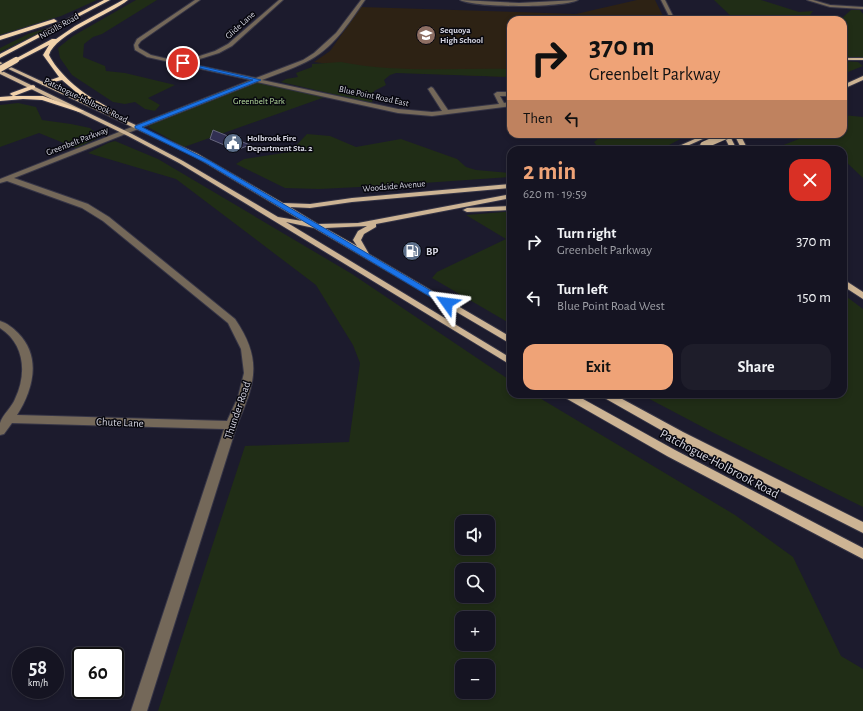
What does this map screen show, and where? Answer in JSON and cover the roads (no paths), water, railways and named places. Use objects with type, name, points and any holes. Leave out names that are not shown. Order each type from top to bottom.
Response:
[{"type":"highway","points":[[1,37],[64,18],[107,0]]},
{"type":"highway","name":"Nicolls Road","points":[[2,56],[107,0]]},
{"type":"highway","name":"Nicolls Road","points":[[0,70],[126,0]]},
{"type":"highway","points":[[84,23],[55,42],[46,52],[47,58],[79,92],[107,109],[114,116]]},
{"type":"highway","points":[[44,84],[64,77]]},
{"type":"highway","points":[[0,98],[33,87]]},
{"type":"highway","points":[[0,98],[43,98],[63,106],[82,111]]},
{"type":"main road","points":[[847,59],[863,59]]},
{"type":"main road","name":"Patchogue-Holbrook Road","points":[[0,63],[196,155],[507,339]]},
{"type":"main road","name":"Patchogue-Holbrook Road","points":[[0,70],[181,162],[507,360]]},
{"type":"main road","points":[[847,85],[863,78]]},
{"type":"main road","points":[[33,87],[44,84]]},
{"type":"main road","points":[[682,146],[701,138]]},
{"type":"main road","points":[[702,146],[721,138]]},
{"type":"main road","name":"Woodside Avenue","points":[[279,204],[297,207],[310,206],[364,198],[507,186]]},
{"type":"main road","points":[[272,217],[317,226],[345,227],[507,197]]},
{"type":"main road","points":[[403,217],[507,208]]},
{"type":"main road","points":[[366,255],[357,240],[365,230],[378,222]]},
{"type":"main road","points":[[847,285],[863,296]]},
{"type":"main road","name":"Patchogue-Holbrook Road","points":[[573,398],[671,453],[863,554]]},
{"type":"main road","name":"Patchogue-Holbrook Road","points":[[612,398],[679,435],[863,528]]},
{"type":"street","name":"Blue Point Road East","points":[[198,0],[147,34],[136,44],[137,49],[149,56],[398,111],[423,114],[507,104]]},
{"type":"street","name":"Glide Lane","points":[[183,63],[216,52],[230,45],[281,0]]},
{"type":"street","name":"Greenbelt Parkway","points":[[4,179],[294,66],[320,52],[335,39],[363,0]]},
{"type":"street","points":[[462,0],[557,3],[576,0]]},
{"type":"street","points":[[663,0],[671,16]]},
{"type":"street","points":[[809,0],[830,6],[863,8]]},
{"type":"street","points":[[431,89],[446,112]]},
{"type":"street","points":[[502,105],[497,94],[507,94]]},
{"type":"street","name":"Thunder Road","points":[[4,179],[84,206],[96,212],[232,321],[243,338],[248,352],[248,380],[244,394],[231,425],[139,711]]},
{"type":"street","points":[[0,324],[8,328],[19,340],[25,351],[28,364],[27,381],[21,399],[0,431]]},
{"type":"street","name":"Chute Lane","points":[[8,419],[231,425]]},
{"type":"place","name":"Sequoya High School","points":[[426,35]]},
{"type":"place","name":"Holbrook Fire Department Sta. 2","points":[[233,143]]},
{"type":"place","name":"BP","points":[[412,251]]},
{"type":"park label","name":"Greenbelt Park","points":[[259,101]]}]
